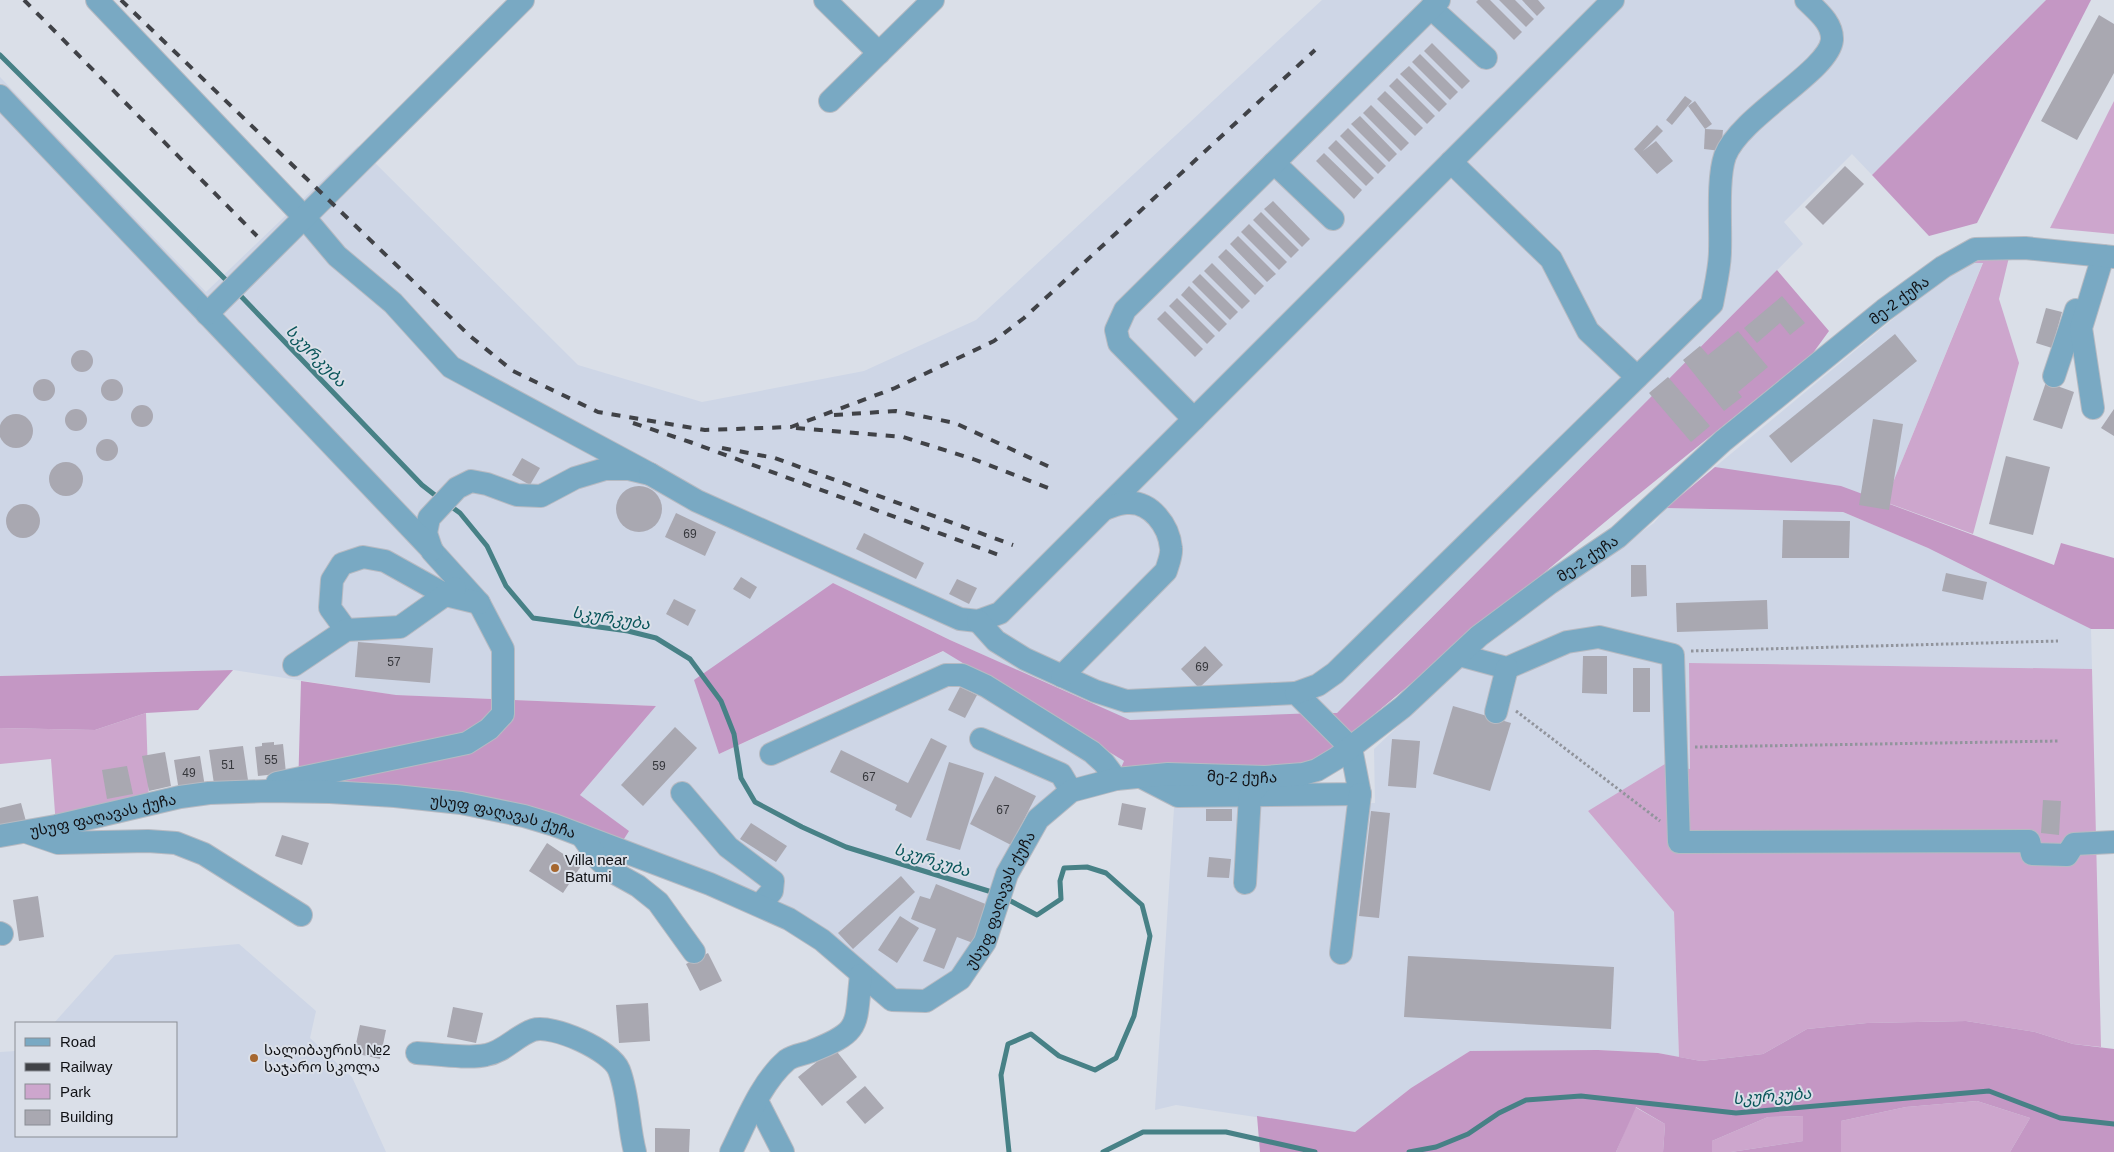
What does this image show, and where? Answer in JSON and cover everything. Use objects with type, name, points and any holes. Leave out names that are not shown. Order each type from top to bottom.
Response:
[{"type":"street","points":[[96,0],[305,218],[337,256],[393,302],[450,368],[697,501],[960,619],[978,621],[1000,613],[1611,1]]},
{"type":"street","points":[[213,309],[523,0]]},
{"type":"street","points":[[825,0],[879,53]]},
{"type":"street","points":[[830,101],[934,0]]},
{"type":"street","points":[[978,621],[996,641],[1025,659],[1095,691],[1126,701],[1296,693],[1318,685],[1335,673],[1712,304],[1720,254],[1720,196],[1725,156],[1747,125],[1823,58],[1832,40],[1827,20],[1806,0]]},
{"type":"street","points":[[1194,419],[1119,343],[1116,330],[1125,310],[1435,4],[1486,58]]},
{"type":"street","points":[[0,96],[213,309],[432,551]]},
{"type":"street","points":[[1274,162],[1333,219]]},
{"type":"street","points":[[1451,162],[1551,259],[1588,331],[1637,377]]},
{"type":"street","name":"მე-2 ქუჩა","points":[[1038,819],[1071,791],[1116,779],[1168,774],[1265,777],[1303,774],[1317,770],[1350,748],[1403,707],[1479,636],[1550,583],[1618,537],[1723,441],[1884,310],[1943,267],[1975,249],[2025,248],[2104,256]]},
{"type":"street","points":[[2054,376],[2104,256]]},
{"type":"street","points":[[2093,408],[2080,328],[2104,256]]},
{"type":"street","points":[[454,589],[432,551],[426,533],[430,518],[458,488],[471,481],[487,484],[517,495],[541,496],[575,478],[606,469],[629,469],[650,474]]},
{"type":"street","points":[[1062,676],[1166,571],[1171,550],[1166,528],[1153,512],[1141,504],[1126,502],[1104,509]]},
{"type":"street","points":[[243,792],[467,743],[489,729],[503,714],[503,649],[479,604],[454,589],[385,562],[363,557],[342,564],[332,580],[330,608],[346,630]]},
{"type":"street","points":[[294,665],[346,630],[400,627],[454,589]]},
{"type":"street","points":[[1459,655],[1506,668],[1567,642],[1599,637],[1673,655],[1679,842],[2028,841],[2032,854],[2067,855],[2074,844],[2114,842]]},
{"type":"street","points":[[1498,706],[1506,668]]},
{"type":"street","points":[[771,754],[946,676],[962,676],[986,686],[1092,752],[1104,762],[1116,779]]},
{"type":"street","points":[[1296,693],[1350,748],[1360,794],[1341,953]]},
{"type":"street","points":[[981,738],[1061,774],[1071,791]]},
{"type":"street","points":[[1141,777],[1178,796],[1360,794]]},
{"type":"street","points":[[1245,883],[1250,795],[1265,777]]},
{"type":"street","name":"უსუფ ფაღავას ქუჩა","points":[[0,836],[180,797],[243,792],[330,792],[427,799],[524,816],[581,835],[760,905],[789,919],[822,940],[892,1000],[926,1001],[960,979],[985,942],[1007,874],[1038,819]]},
{"type":"street","points":[[682,793],[728,847],[773,881],[772,891],[760,905]]},
{"type":"street","points":[[25,831],[58,843],[148,841],[176,843],[204,854],[300,915]]},
{"type":"street","points":[[581,835],[598,859],[611,871],[638,886],[658,902],[694,952]]},
{"type":"street","points":[[731,1152],[758,1101],[774,1075],[788,1059],[845,1036],[855,1023],[861,975]]},
{"type":"street","points":[[417,1053],[485,1056],[496,1052],[532,1030],[544,1028],[589,1042],[618,1068],[626,1095],[629,1131],[635,1152]]},
{"type":"street","points":[[758,1101],[783,1152]]},
{"type":"path","points":[[1673,655],[1696,650],[2058,641]]},
{"type":"path","points":[[1498,706],[1679,835]]},
{"type":"path","points":[[1676,747],[2059,741]]},
{"type":"shaded area","points":[[1322,0],[2046,0],[1872,175],[1852,154],[1784,222],[1803,244],[1337,713],[1130,721],[950,640],[833,583],[719,754],[944,651],[1124,761],[1116,779],[1038,819],[960,979],[892,1000],[822,940],[617,850],[628,831],[580,795],[656,706],[395,695],[233,670],[0,676],[0,77],[206,292],[358,146],[578,365],[702,402],[864,371],[976,320]]},
{"type":"shaded area","points":[[2046,0],[2091,0],[1977,223],[1929,236],[1872,175]]},
{"type":"shaded area","points":[[1983,262],[1885,502],[1715,467],[1963,263]]},
{"type":"shaded area","points":[[1777,270],[1829,331],[1813,353],[1623,507],[1347,737],[1325,713],[1337,713]]},
{"type":"shaded area","points":[[1715,467],[1841,486],[2054,565],[2061,543],[2114,558],[2114,629],[2091,629],[1928,548],[1843,512],[1666,508]]},
{"type":"shaded area","points":[[1666,508],[1843,512],[1928,548],[2091,629],[2092,669],[1689,663],[1690,769],[1588,811],[1674,912],[1679,1057],[1658,1053],[1598,1050],[1470,1051],[1411,1088],[1355,1132],[1176,1105],[1155,1110],[1174,808],[1375,803],[1374,749],[1482,647],[1533,608],[1654,523]]},
{"type":"shaded area","points":[[833,583],[950,640],[1130,720],[1316,713],[1351,748],[1317,770],[1116,779],[1124,761],[943,651],[719,754],[694,680]]},
{"type":"shaded area","points":[[233,670],[198,710],[146,713],[95,730],[0,728],[0,676]]},
{"type":"shaded area","points":[[301,681],[396,695],[656,706],[580,795],[629,831],[617,850],[555,825],[298,791]]},
{"type":"shaded area","name":"სალიბაურის №2 საჯარო სკოლა","points":[[239,944],[316,1011],[310,1038],[352,1077],[386,1152],[0,1152],[0,1052],[15,1051],[15,1137],[178,1137],[178,1022],[55,1022],[115,955]]},
{"type":"shaded area","points":[[1966,1021],[2035,1032],[2073,1044],[2114,1049],[2114,1152],[2010,1152],[2030,1118],[1977,1101],[1906,1107],[1841,1121],[1841,1152],[1731,1152],[1803,1141],[1803,1116],[1768,1117],[1712,1141],[1712,1152],[1663,1152],[1665,1124],[1636,1107],[1616,1152],[1260,1152],[1257,1116],[1355,1132],[1411,1088],[1470,1051],[1598,1050],[1658,1053],[1701,1061],[1763,1054],[1807,1029],[1867,1023]]},
{"type":"green space","points":[[2114,101],[2114,234],[2050,228]]},
{"type":"green space","points":[[2010,253],[1999,299],[2019,363],[1973,534],[1885,502],[1983,263],[1963,263],[1975,255]]},
{"type":"green space","points":[[1689,663],[2092,669],[2101,1047],[2073,1044],[2035,1032],[1966,1021],[1867,1023],[1807,1029],[1763,1054],[1701,1061],[1679,1057],[1674,912],[1588,811],[1665,764],[1690,769]]},
{"type":"green space","points":[[146,713],[149,803],[56,826],[51,759],[0,764],[0,728],[95,730]]},
{"type":"green space","points":[[1977,1101],[2030,1118],[2010,1152],[1841,1152],[1841,1121],[1906,1107]]},
{"type":"green space","points":[[1635,1107],[1665,1124],[1663,1152],[1616,1152]]},
{"type":"green space","points":[[1803,1116],[1803,1141],[1731,1152],[1712,1152],[1712,1141],[1768,1117]]},
{"type":"building","points":[[1478,0],[1490,0],[1522,32],[1514,40],[1476,2]]},
{"type":"building","points":[[1499,0],[1515,0],[1534,19],[1526,27]]},
{"type":"building","points":[[1522,0],[1538,0],[1545,8],[1537,16]]},
{"type":"building","points":[[2099,15],[2114,24],[2114,73],[2077,140],[2041,121]]},
{"type":"building","points":[[1432,43],[1470,81],[1462,89],[1424,51]]},
{"type":"building","points":[[1420,54],[1458,92],[1450,100],[1412,62]]},
{"type":"building","points":[[1409,66],[1447,104],[1439,112],[1400,74]]},
{"type":"building","points":[[1397,78],[1435,116],[1427,124],[1389,86]]},
{"type":"building","points":[[1385,91],[1423,128],[1415,136],[1377,99]]},
{"type":"building","points":[[1685,96],[1692,101],[1672,125],[1666,120]]},
{"type":"building","points":[[1695,101],[1712,124],[1705,129],[1688,106]]},
{"type":"building","points":[[1371,105],[1409,143],[1401,151],[1363,113]]},
{"type":"building","points":[[1360,116],[1397,154],[1389,162],[1351,124]]},
{"type":"building","points":[[1657,125],[1663,131],[1643,151],[1656,141],[1673,161],[1657,174],[1634,149]]},
{"type":"building","points":[[1348,128],[1386,166],[1378,174],[1340,136]]},
{"type":"building","points":[[1705,129],[1723,130],[1721,151],[1704,149]]},
{"type":"building","points":[[1336,140],[1374,178],[1366,186],[1328,148]]},
{"type":"building","points":[[1324,153],[1362,190],[1354,199],[1316,161]]},
{"type":"building","points":[[1845,166],[1864,184],[1823,225],[1805,207]]},
{"type":"building","points":[[1273,201],[1310,239],[1302,247],[1264,209]]},
{"type":"building","points":[[1261,212],[1299,250],[1291,258],[1253,220]]},
{"type":"building","points":[[1249,224],[1287,262],[1279,270],[1241,232]]},
{"type":"building","points":[[1238,236],[1276,274],[1267,282],[1230,244]]},
{"type":"building","points":[[1226,249],[1264,286],[1255,295],[1218,257]]},
{"type":"building","points":[[1212,263],[1250,301],[1242,309],[1204,271]]},
{"type":"building","points":[[1200,274],[1238,312],[1230,320],[1192,282]]},
{"type":"building","points":[[1189,286],[1227,324],[1219,332],[1181,295]]},
{"type":"building","points":[[1782,296],[1805,323],[1790,335],[1780,323],[1757,343],[1744,328]]},
{"type":"building","points":[[1177,298],[1215,336],[1207,344],[1169,306]]},
{"type":"building","points":[[2046,308],[2062,312],[2052,348],[2036,343]]},
{"type":"building","points":[[1165,311],[1203,349],[1195,357],[1157,319]]},
{"type":"building","points":[[1738,331],[1768,367],[1738,392],[1742,397],[1724,411],[1683,360],[1700,346],[1708,355]]},
{"type":"building","points":[[1895,334],[1917,361],[1791,463],[1769,436]]},
{"type":"building","points":[[82,350],[90,353],[93,361],[90,369],[82,372],[74,369],[71,361],[74,353]]},
{"type":"building","points":[[1668,377],[1710,426],[1691,442],[1649,393]]},
{"type":"building","points":[[44,379],[52,382],[55,390],[52,398],[44,401],[36,398],[33,390],[36,382]]},
{"type":"building","points":[[112,379],[120,382],[123,390],[120,398],[112,401],[104,398],[101,390],[104,382]]},
{"type":"building","points":[[2046,382],[2074,392],[2062,429],[2033,420]]},
{"type":"building","points":[[142,405],[150,408],[153,416],[150,424],[142,427],[134,424],[131,416],[134,408]]},
{"type":"building","points":[[76,409],[84,412],[87,420],[84,428],[76,431],[68,428],[65,420],[68,412]]},
{"type":"building","points":[[2114,409],[2114,436],[2101,428]]},
{"type":"building","points":[[16,414],[28,419],[33,431],[28,443],[16,448],[4,443],[-1,431],[4,419]]},
{"type":"building","points":[[1873,419],[1903,424],[1889,510],[1859,505]]},
{"type":"building","points":[[107,439],[115,442],[118,450],[115,458],[107,461],[99,458],[96,450],[99,442]]},
{"type":"building","points":[[2006,456],[2050,467],[2033,535],[1989,524]]},
{"type":"building","points":[[522,458],[540,468],[530,485],[512,475]]},
{"type":"building","points":[[66,462],[78,467],[83,479],[78,491],[66,496],[54,491],[49,479],[54,467]]},
{"type":"building","points":[[639,486],[652,490],[658,496],[662,509],[658,522],[652,528],[639,532],[626,528],[620,522],[616,509],[620,496],[626,490]]},
{"type":"building","points":[[23,504],[35,509],[40,521],[35,533],[23,538],[11,533],[6,521],[11,509]]},
{"type":"building","points":[[676,513],[716,532],[705,556],[665,537]]},
{"type":"building","points":[[1783,520],[1850,521],[1849,558],[1782,558]]},
{"type":"building","points":[[864,533],[924,563],[916,579],[856,549]]},
{"type":"building","points":[[1631,565],[1646,565],[1647,596],[1631,597]]},
{"type":"building","points":[[1946,573],[1987,582],[1983,600],[1942,591]]},
{"type":"building","points":[[741,577],[757,587],[750,599],[733,589]]},
{"type":"building","points":[[957,579],[977,588],[969,604],[949,594]]},
{"type":"building","points":[[674,599],[696,610],[688,626],[666,614]]},
{"type":"building","points":[[1767,600],[1768,629],[1677,632],[1676,603]]},
{"type":"building","points":[[358,642],[433,648],[430,683],[355,677]]},
{"type":"building","points":[[1205,646],[1223,665],[1199,688],[1181,669]]},
{"type":"building","points":[[1583,656],[1607,656],[1607,694],[1582,693]]},
{"type":"building","points":[[1633,668],[1650,668],[1650,712],[1633,712]]},
{"type":"building","points":[[960,687],[977,695],[965,718],[948,710]]},
{"type":"building","points":[[1453,706],[1511,723],[1490,791],[1433,774]]},
{"type":"building","points":[[675,727],[697,748],[643,806],[621,785]]},
{"type":"building","points":[[931,738],[947,746],[911,818],[895,810],[897,805],[830,772],[841,750],[908,783]]},
{"type":"building","points":[[1392,739],[1420,741],[1416,788],[1388,786]]},
{"type":"building","points":[[274,742],[274,745],[283,744],[286,773],[258,776],[255,747],[262,746],[262,743]]},
{"type":"building","points":[[243,746],[248,780],[214,784],[209,750]]},
{"type":"building","points":[[165,752],[171,786],[149,791],[142,756]]},
{"type":"building","points":[[200,756],[205,787],[179,791],[174,760]]},
{"type":"building","points":[[949,762],[984,773],[960,850],[926,840]]},
{"type":"building","points":[[127,766],[133,794],[107,799],[102,770]]},
{"type":"building","points":[[995,776],[1036,796],[1011,845],[970,824]]},
{"type":"building","points":[[2043,800],[2061,801],[2059,835],[2041,833]]},
{"type":"building","points":[[21,803],[27,825],[0,831],[0,808]]},
{"type":"building","points":[[1122,803],[1146,808],[1142,830],[1118,825]]},
{"type":"building","points":[[1206,809],[1232,809],[1232,821],[1206,821]]},
{"type":"building","points":[[1371,811],[1390,813],[1379,918],[1359,916]]},
{"type":"building","points":[[751,823],[787,846],[776,862],[740,839]]},
{"type":"building","points":[[282,835],[309,843],[302,865],[275,856]]},
{"type":"building","name":"Villa near Batumi","points":[[547,843],[581,866],[563,893],[529,871]]},
{"type":"building","points":[[1209,857],[1231,859],[1229,878],[1207,877]]},
{"type":"building","points":[[901,876],[915,892],[853,949],[838,933]]},
{"type":"building","points":[[936,884],[988,905],[973,943],[957,937],[944,969],[923,961],[936,929],[911,919],[920,896],[930,899]]},
{"type":"building","points":[[38,896],[44,937],[19,941],[13,900]]},
{"type":"building","points":[[900,916],[919,928],[897,963],[878,950]]},
{"type":"building","points":[[708,953],[722,981],[700,991],[686,964]]},
{"type":"building","points":[[1408,956],[1614,967],[1611,1029],[1404,1017]]},
{"type":"building","points":[[648,1003],[650,1041],[619,1043],[616,1005]]},
{"type":"building","points":[[453,1007],[483,1013],[476,1043],[447,1037]]},
{"type":"building","points":[[360,1025],[386,1030],[380,1059],[354,1053]]},
{"type":"building","points":[[834,1048],[857,1077],[822,1106],[798,1077]]},
{"type":"building","points":[[865,1086],[884,1108],[865,1124],[846,1102]]},
{"type":"building","points":[[655,1128],[690,1129],[689,1152],[655,1152]]},
{"type":"waterway","name":"სკურკუბა","points":[[0,55],[229,283]]},
{"type":"waterway","name":"სკურკუბა","points":[[236,291],[422,485],[440,499]]},
{"type":"waterway","name":"სკურკუბა","points":[[449,505],[460,513],[487,546],[506,586],[533,618],[628,631],[656,638],[690,659],[721,701],[734,734],[741,778],[755,802],[802,827],[846,847],[995,893]]},
{"type":"waterway","name":"სკურკუბა","points":[[1005,898],[1037,915],[1061,899],[1060,881],[1064,868],[1087,867],[1106,873],[1142,905],[1150,936],[1134,1016],[1116,1058],[1095,1070],[1059,1056],[1031,1034],[1008,1044],[1001,1075],[1009,1152]]},
{"type":"waterway","name":"სკურკუბა","points":[[1409,1152],[1436,1147],[1468,1134],[1499,1113],[1526,1100],[1581,1096],[1736,1113],[1989,1091],[2060,1118],[2114,1124]]},
{"type":"waterway","name":"სკურკუბა","points":[[1103,1152],[1143,1132],[1226,1132],[1315,1152]]},
{"type":"railway","points":[[24,0],[257,236]]},
{"type":"railway","points":[[121,0],[470,336],[513,371],[598,412],[705,430],[791,427],[895,388],[994,341],[1024,318],[1315,50]]},
{"type":"railway","points":[[834,415],[896,411],[955,423],[1054,469]]},
{"type":"railway","points":[[633,423],[999,555]]},
{"type":"railway","points":[[796,428],[903,437],[973,459],[1056,491]]},
{"type":"railway","points":[[722,448],[775,458],[1013,545]]},
{"type":"place","name":"Villa near Batumi","points":[[555,868]]},
{"type":"place","name":"სალიბაურის №2 საჯარო სკოლა","points":[[254,1058]]}]
